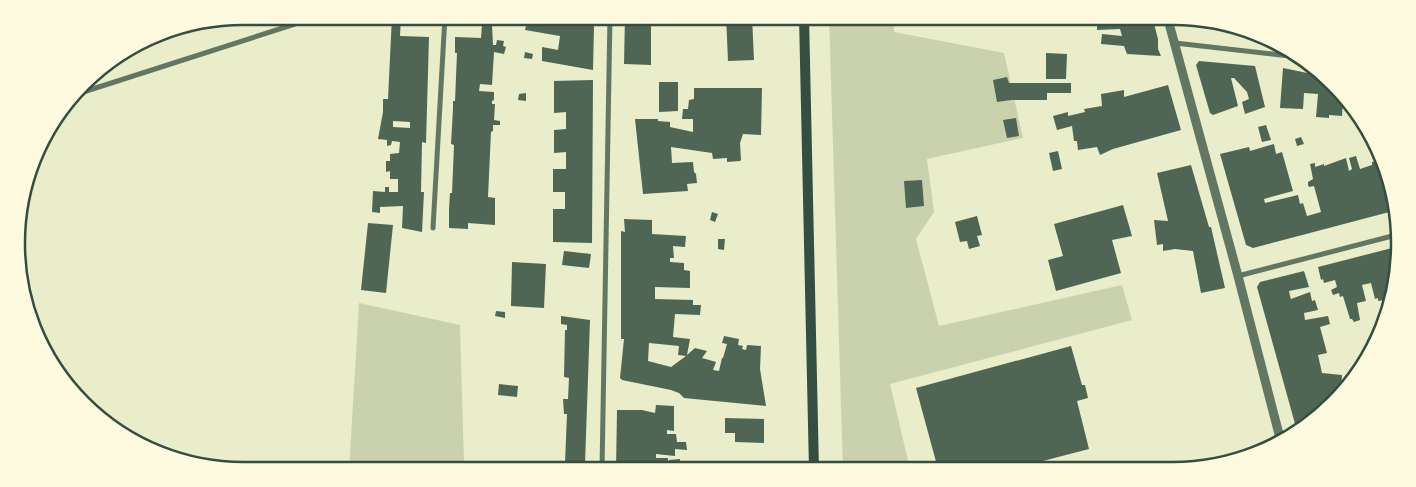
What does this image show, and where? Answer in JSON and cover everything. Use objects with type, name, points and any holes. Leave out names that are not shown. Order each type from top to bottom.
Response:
[{"type":"main road","points":[[804,25],[814,462]]},
{"type":"street","points":[[87,91],[292,25]]},
{"type":"street","points":[[433,228],[444,25]]},
{"type":"street","points":[[602,462],[610,25]]},
{"type":"street","points":[[1170,25],[1279,434]]},
{"type":"street","points":[[1175,43],[1284,55]]},
{"type":"street","points":[[1238,276],[1391,236]]},
{"type":"green space","points":[[829,25],[894,25],[894,32],[1004,53],[1023,138],[927,159],[934,212],[916,239],[939,326],[1122,285],[1132,320],[890,384],[908,462],[843,462]]},
{"type":"green space","points":[[359,303],[460,325],[464,462],[350,462]]},
{"type":"building","points":[[392,25],[401,25],[400,36],[429,37],[426,143],[422,142],[421,192],[424,192],[422,232],[402,228],[403,206],[380,207],[380,213],[372,212],[373,191],[385,192],[385,187],[389,187],[389,192],[398,192],[398,179],[390,179],[390,171],[386,172],[386,161],[390,161],[390,154],[399,153],[400,142],[392,141],[391,145],[387,146],[387,140],[378,139],[383,112],[383,99],[388,99]],"holes":[[[393,121],[410,122],[410,128],[393,127]]]},
{"type":"building","points":[[482,25],[492,25],[493,45],[496,45],[497,40],[504,41],[503,46],[506,47],[504,54],[494,52],[492,85],[480,84],[479,91],[494,92],[492,104],[495,104],[494,120],[500,121],[500,125],[493,125],[493,131],[491,132],[488,197],[495,198],[495,225],[468,223],[468,229],[449,228],[454,145],[451,144],[457,53],[455,53],[455,37],[481,38]]},
{"type":"building","points":[[526,25],[593,25],[593,70],[542,61],[542,47],[558,50],[560,36],[525,30]]},
{"type":"building","points":[[625,25],[651,25],[651,65],[624,64]]},
{"type":"building","points":[[726,25],[752,25],[754,60],[728,61]]},
{"type":"building","points":[[1097,25],[1154,25],[1161,56],[1127,54],[1124,46],[1101,44],[1102,34],[1122,36],[1120,29],[1097,30]]},
{"type":"building","points":[[525,52],[533,54],[532,59],[524,58]]},
{"type":"building","points":[[1046,53],[1067,54],[1066,79],[1046,79]]},
{"type":"building","points":[[1199,61],[1255,66],[1265,107],[1245,114],[1242,102],[1249,99],[1247,92],[1234,78],[1231,78],[1238,106],[1213,115],[1210,113],[1196,65]]},
{"type":"building","points":[[1283,68],[1310,74],[1343,106],[1342,116],[1316,117],[1318,94],[1304,93],[1303,109],[1280,108]]},
{"type":"building","points":[[1007,77],[1009,83],[1071,83],[1071,93],[1047,93],[1047,100],[997,102],[993,80]]},
{"type":"building","points":[[593,80],[592,243],[553,242],[553,209],[565,209],[565,192],[553,192],[553,169],[566,169],[566,152],[554,153],[554,130],[566,129],[566,112],[554,113],[554,81]]},
{"type":"building","points":[[659,82],[678,82],[678,111],[659,112]]},
{"type":"building","points":[[1168,85],[1181,130],[1113,149],[1100,155],[1097,147],[1078,150],[1077,141],[1074,141],[1072,126],[1057,130],[1053,116],[1068,112],[1068,116],[1085,112],[1084,109],[1102,106],[1101,94],[1124,90],[1124,97]]},
{"type":"building","points":[[694,88],[762,88],[761,135],[743,134],[740,143],[740,161],[727,162],[727,158],[713,159],[712,153],[671,147],[672,163],[693,162],[697,183],[687,184],[688,191],[643,194],[635,119],[658,119],[658,121],[670,122],[670,127],[693,132],[693,119],[682,119],[683,109],[688,109],[689,100],[694,99]]},
{"type":"building","points":[[526,93],[526,101],[518,100],[519,94]]},
{"type":"building","points":[[1016,118],[1019,136],[1007,138],[1003,120]]},
{"type":"building","points":[[1266,125],[1271,140],[1262,142],[1258,127]]},
{"type":"building","points":[[1301,137],[1304,144],[1297,146],[1295,139]]},
{"type":"building","points":[[1274,144],[1276,154],[1282,152],[1293,191],[1264,199],[1265,203],[1298,195],[1300,204],[1303,203],[1307,216],[1321,212],[1314,186],[1309,187],[1308,185],[1308,182],[1313,179],[1310,164],[1315,163],[1315,167],[1324,164],[1324,166],[1346,158],[1349,171],[1352,169],[1349,158],[1356,156],[1360,169],[1372,165],[1372,162],[1375,161],[1384,187],[1389,212],[1253,248],[1246,245],[1220,154],[1249,147],[1250,151]]},
{"type":"building","points":[[1058,151],[1062,169],[1053,171],[1049,153]]},
{"type":"building","points":[[1191,165],[1209,227],[1211,227],[1225,288],[1201,293],[1193,251],[1175,249],[1163,251],[1163,244],[1157,245],[1154,220],[1168,221],[1157,173]]},
{"type":"building","points":[[922,180],[924,206],[906,208],[904,181]]},
{"type":"building","points":[[1123,205],[1132,236],[1112,240],[1121,273],[1056,291],[1048,260],[1063,256],[1054,224]]},
{"type":"building","points":[[712,212],[718,214],[715,222],[710,220]]},
{"type":"building","points":[[977,216],[982,235],[977,236],[980,246],[969,249],[967,241],[960,242],[955,222]]},
{"type":"building","points":[[624,219],[652,220],[652,234],[686,236],[685,247],[673,246],[674,258],[670,258],[670,262],[684,263],[684,270],[690,271],[690,288],[655,287],[655,299],[693,300],[693,305],[701,305],[700,315],[675,314],[673,337],[690,339],[687,355],[695,348],[707,351],[702,358],[716,362],[713,370],[719,371],[727,344],[722,343],[724,336],[739,339],[738,345],[743,346],[742,349],[746,350],[747,345],[761,346],[760,369],[766,406],[684,398],[679,393],[671,390],[620,378],[624,339],[621,339],[621,231],[625,232]],"holes":[[[649,343],[679,346],[678,355],[686,356],[671,367],[648,361]]]},
{"type":"building","points":[[368,223],[393,225],[386,293],[361,290]]},
{"type":"building","points":[[718,239],[725,239],[724,250],[718,249]]},
{"type":"building","points":[[1391,248],[1384,300],[1378,301],[1378,298],[1375,299],[1371,283],[1362,285],[1366,301],[1357,303],[1360,320],[1354,322],[1350,319],[1343,296],[1340,297],[1339,293],[1333,295],[1331,290],[1337,287],[1335,280],[1324,283],[1323,279],[1321,280],[1318,267]]},
{"type":"building","points":[[564,251],[591,254],[589,268],[562,265]]},
{"type":"building","points":[[512,262],[546,264],[544,308],[511,306]]},
{"type":"building","points":[[1304,271],[1309,287],[1289,291],[1291,299],[1310,292],[1312,301],[1315,300],[1318,310],[1304,313],[1305,320],[1328,316],[1330,324],[1320,327],[1327,353],[1318,355],[1322,373],[1342,375],[1342,382],[1317,408],[1295,424],[1257,287],[1260,282]]},
{"type":"building","points":[[496,311],[505,312],[505,318],[495,316]]},
{"type":"building","points":[[561,316],[590,320],[585,462],[565,462],[567,414],[564,414],[563,399],[568,399],[569,378],[564,377],[565,330],[567,330],[567,325],[561,324]]},
{"type":"building","points":[[1071,346],[1082,385],[1085,385],[1088,398],[1077,401],[1089,449],[1039,462],[936,462],[916,388]]},
{"type":"building","points":[[499,384],[518,386],[517,397],[498,395]]},
{"type":"building","points":[[656,405],[674,406],[674,431],[667,430],[667,434],[676,434],[677,442],[686,442],[687,450],[675,449],[675,456],[656,454],[656,458],[668,458],[668,462],[616,462],[617,410],[642,410],[655,413]]},
{"type":"building","points":[[725,418],[764,419],[764,443],[735,442],[735,433],[725,433]]},
{"type":"building","points":[[680,459],[680,462],[669,462],[669,460]]}]
